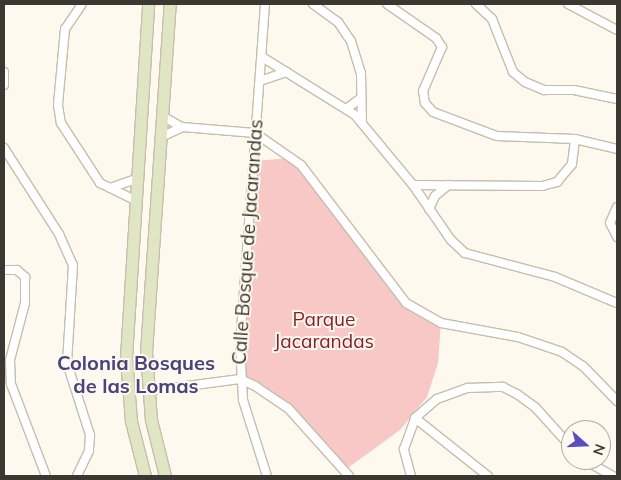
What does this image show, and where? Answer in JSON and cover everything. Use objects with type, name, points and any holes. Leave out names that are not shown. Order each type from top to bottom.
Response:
[{"type":"main road","points":[[145,476],[131,421],[127,319],[148,4]]},
{"type":"main road","points":[[165,476],[148,391],[147,322],[170,4]]},
{"type":"main road","points":[[146,22],[159,13],[169,19]]},
{"type":"main road","points":[[129,296],[139,302],[149,297]]},
{"type":"main road","points":[[127,319],[138,315],[147,322]]},
{"type":"street","points":[[82,4],[65,29],[58,105],[68,136],[92,173],[110,188],[135,200]]},
{"type":"street","name":"Calle Bosque de Jacarandas","points":[[265,4],[240,379],[249,428],[267,476]]},
{"type":"street","points":[[313,4],[338,22],[351,41],[361,73],[362,123]]},
{"type":"street","points":[[387,4],[436,38],[442,47],[423,91],[425,103],[433,112],[497,136],[575,139],[617,149]]},
{"type":"street","points":[[476,4],[492,19],[513,72],[525,82],[544,90],[574,90],[617,99]]},
{"type":"street","points":[[568,4],[617,30]]},
{"type":"street","points":[[262,57],[346,109],[362,123],[413,185],[451,240],[465,253],[555,277],[617,303]]},
{"type":"street","points":[[4,72],[4,85]]},
{"type":"street","points":[[260,81],[286,72]]},
{"type":"street","points":[[346,109],[361,98]]},
{"type":"street","points":[[162,116],[182,127],[255,133],[301,165],[406,303],[441,323],[518,337],[562,352],[583,366],[617,401]]},
{"type":"street","points":[[161,137],[182,127]]},
{"type":"street","points":[[413,185],[542,186],[558,182],[572,164],[575,139]]},
{"type":"street","points":[[5,151],[59,234],[73,265],[67,363],[90,435],[88,451],[77,476]]},
{"type":"street","points":[[110,188],[136,179]]},
{"type":"street","points":[[429,209],[435,196],[448,185]]},
{"type":"street","points":[[617,207],[610,223],[617,237]]},
{"type":"street","points":[[4,270],[17,270],[25,278],[25,303],[10,360],[11,384],[46,476]]},
{"type":"street","points":[[148,391],[240,379],[270,393],[288,408],[349,476]]},
{"type":"street","points":[[411,476],[404,449],[415,418],[437,399],[468,388],[503,387],[535,407],[561,436]]},
{"type":"street","points":[[415,418],[488,476]]},
{"type":"green space","name":"Parque Jacarandas","points":[[291,158],[406,303],[441,323],[438,363],[427,397],[400,430],[345,470],[286,406],[240,379],[253,161]]},
{"type":"district","name":"Colonia Bosques de las Lomas","points":[[136,374]]}]
